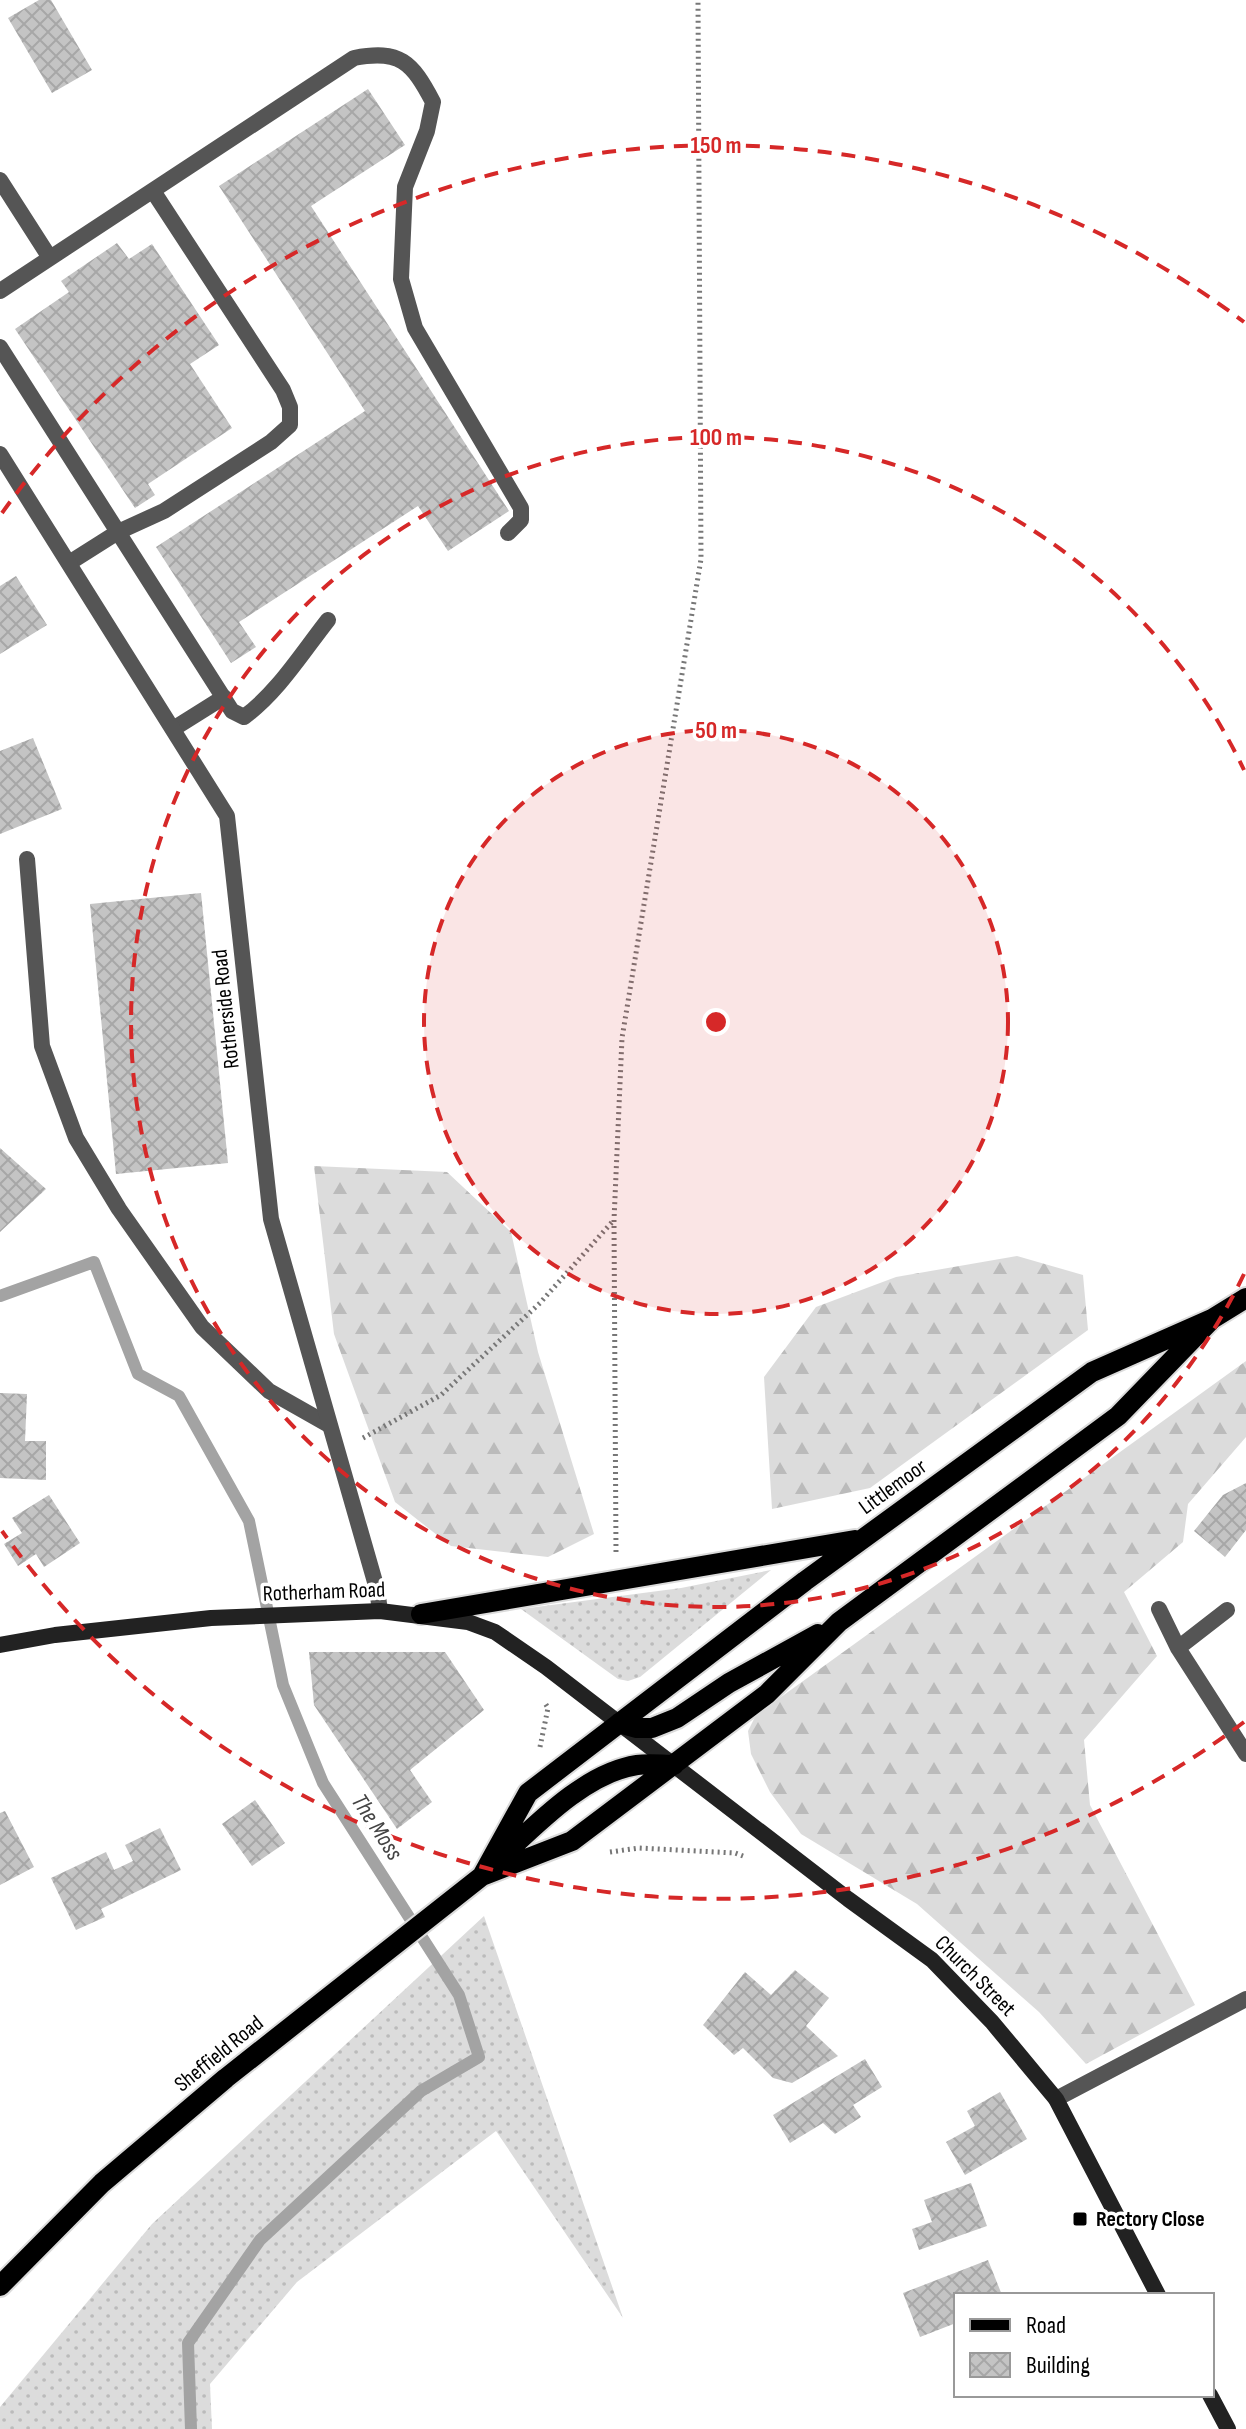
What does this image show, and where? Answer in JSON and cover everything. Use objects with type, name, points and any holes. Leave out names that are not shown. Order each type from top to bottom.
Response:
[{"type":"main road","name":"Littlemoor","points":[[619,1723],[863,1538],[1092,1372],[1212,1319],[1246,1298]]},
{"type":"main road","name":"Littlemoor","points":[[674,1765],[767,1694],[839,1622],[1118,1416],[1212,1319]]},
{"type":"main road","points":[[421,1614],[863,1538]]},
{"type":"main road","name":"Rotherham Road","points":[[0,1645],[55,1635],[211,1618],[380,1611],[421,1614],[468,1622],[495,1632],[619,1723]]},
{"type":"main road","points":[[619,1723],[652,1728],[677,1718],[729,1683],[839,1622]]},
{"type":"main road","name":"Church Street","points":[[619,1723],[932,1960],[992,2022],[1056,2099],[1157,2293]]},
{"type":"main road","name":"Sheffield Road","points":[[482,1876],[528,1793],[619,1723]]},
{"type":"main road","points":[[482,1876],[570,1795],[621,1769],[639,1764],[674,1765]]},
{"type":"main road","name":"Sheffield Road","points":[[0,2286],[113,2173],[226,2078],[482,1876],[572,1841],[674,1765]]},
{"type":"main road","points":[[1211,2397],[1228,2429]]},
{"type":"street","points":[[0,291],[354,58],[379,53],[404,61],[421,79],[433,102],[427,131],[405,187],[401,279],[415,328],[521,508],[521,520],[508,533]]},
{"type":"street","points":[[0,180],[50,258]]},
{"type":"street","points":[[69,563],[118,532],[164,511],[271,442],[290,425],[290,407],[283,390],[153,191]]},
{"type":"street","points":[[0,347],[232,711],[244,717],[255,709],[328,620]]},
{"type":"street","name":"Rotherside Road","points":[[0,454],[227,816],[271,1219],[377,1589],[380,1611]]},
{"type":"street","points":[[173,729],[224,697]]},
{"type":"street","points":[[27,859],[42,1046],[76,1138],[119,1209],[202,1327],[269,1391],[329,1425]]},
{"type":"street","points":[[1159,1609],[1178,1648],[1246,1754]]},
{"type":"street","points":[[1178,1648],[1227,1610]]},
{"type":"street","points":[[1056,2099],[1246,1999]]},
{"type":"path","points":[[616,1582],[614,1220],[622,1038],[701,559],[698,0]]},
{"type":"path","points":[[337,1452],[441,1395],[540,1303],[614,1220]]},
{"type":"green space","points":[[314,1166],[447,1172],[511,1232],[538,1352],[594,1534],[548,1557],[451,1546],[395,1502],[334,1334]]},
{"type":"green space","points":[[1017,1256],[1083,1275],[1088,1330],[870,1488],[772,1509],[764,1377],[816,1307],[896,1277]]},
{"type":"green space","points":[[1246,1361],[1246,1437],[1188,1504],[1183,1542],[1124,1592],[1157,1656],[1084,1740],[1090,1805],[1195,2005],[1086,2064],[1039,2012],[917,1904],[801,1834],[770,1792],[751,1754],[748,1731],[756,1715]]},
{"type":"green space","points":[[771,1570],[640,1677],[628,1681],[618,1679],[521,1609],[681,1588]]},
{"type":"green space","points":[[484,1916],[623,2318],[496,2131],[297,2282],[210,2384],[212,2429],[0,2429],[0,2407],[152,2224]]},
{"type":"building","points":[[39,0],[51,0],[92,70],[52,93],[8,18]]},
{"type":"building","points":[[368,89],[405,145],[311,206],[509,511],[448,551],[418,506],[239,622],[256,647],[231,663],[156,547],[365,411],[219,186]]},
{"type":"building","points":[[117,243],[129,259],[152,244],[219,345],[190,364],[232,428],[148,484],[155,495],[135,508],[15,329],[69,292],[61,281]]},
{"type":"building","points":[[16,576],[47,625],[0,654],[0,586]]},
{"type":"building","points":[[33,738],[62,809],[0,834],[0,751]]},
{"type":"building","points":[[201,893],[228,1163],[116,1174],[90,904]]},
{"type":"building","points":[[0,1148],[46,1189],[0,1232]]},
{"type":"building","points":[[0,1393],[27,1394],[25,1441],[46,1441],[46,1480],[0,1478]]},
{"type":"building","points":[[1246,1483],[1246,1530],[1225,1557],[1194,1531],[1223,1495]]},
{"type":"building","points":[[49,1495],[80,1543],[44,1567],[36,1554],[18,1566],[4,1544],[22,1533],[12,1518]]},
{"type":"building","points":[[309,1652],[445,1652],[484,1710],[410,1770],[432,1802],[397,1829],[314,1705]]},
{"type":"building","points":[[255,1800],[285,1843],[252,1866],[222,1824]]},
{"type":"building","points":[[5,1811],[34,1867],[0,1885],[0,1813]]},
{"type":"building","points":[[160,1828],[181,1870],[101,1909],[105,1917],[76,1930],[51,1878],[106,1852],[114,1870],[133,1861],[125,1845]]},
{"type":"building","points":[[795,1970],[829,1998],[806,2026],[838,2056],[792,2083],[773,2078],[743,2048],[734,2055],[703,2025],[745,1972],[771,1995]]},
{"type":"building","points":[[865,2059],[882,2087],[853,2105],[861,2117],[835,2134],[823,2123],[790,2143],[773,2115]]},
{"type":"building","points":[[1000,2092],[1027,2139],[965,2175],[946,2142],[975,2126],[967,2111]]},
{"type":"building","points":[[971,2183],[987,2226],[919,2250],[912,2229],[932,2222],[924,2200]]},
{"type":"building","points":[[988,2260],[1001,2293],[954,2293],[954,2324],[920,2337],[903,2293]]},
{"type":"waterway","name":"The Moss","points":[[0,1296],[94,1262],[138,1374],[179,1396],[249,1521],[283,1685],[323,1783],[459,1995],[479,2057],[421,2091],[260,2240],[188,2343],[191,2429]]},
{"type":"place","name":"Rectory Close","points":[[1080,2219]]}]
